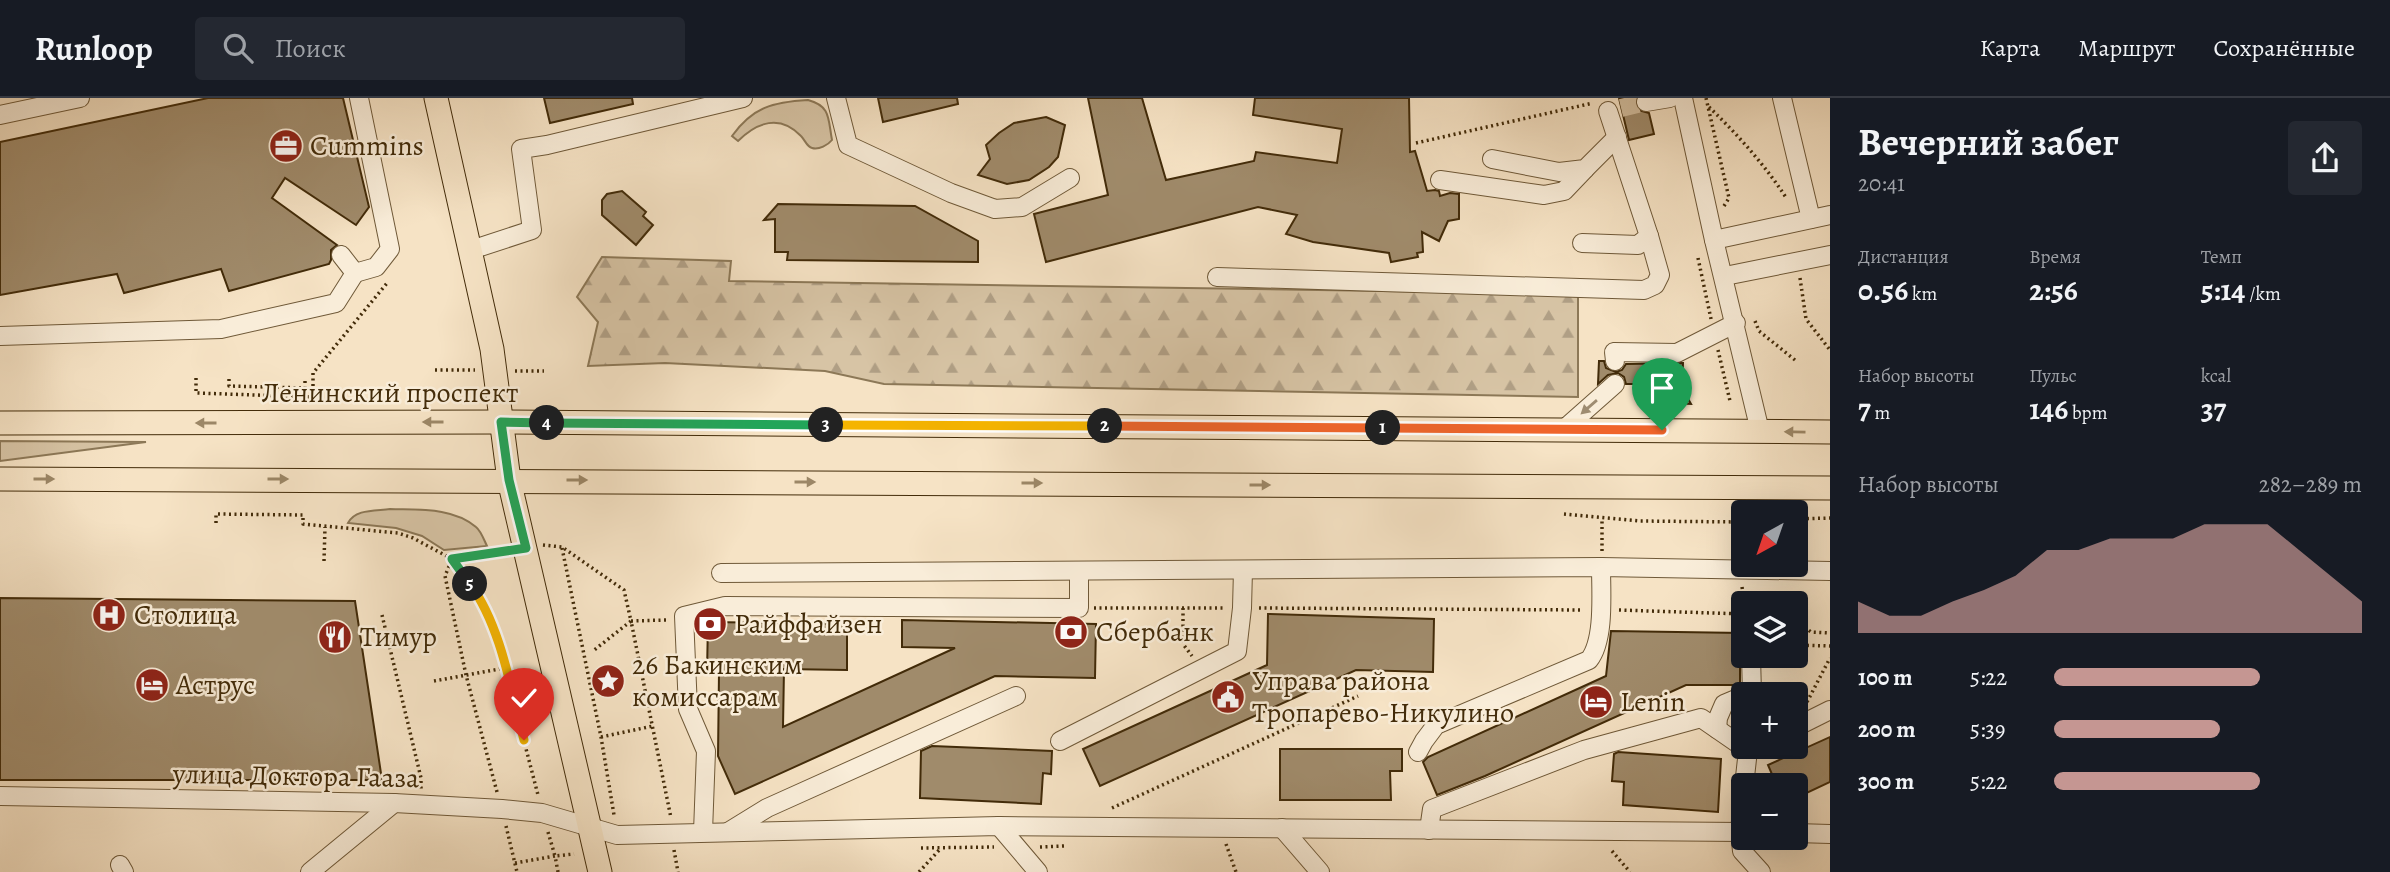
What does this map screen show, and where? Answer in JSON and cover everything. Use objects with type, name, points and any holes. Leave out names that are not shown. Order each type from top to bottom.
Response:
[{"type":"main road","points":[[436,98],[492,349],[509,480],[597,861]]},
{"type":"main road","name":"Ленинский проспект","points":[[0,423],[501,422],[1830,432]]},
{"type":"main road","points":[[0,479],[1830,488]]},
{"type":"street","points":[[0,116],[80,98]]},
{"type":"street","points":[[0,336],[221,329],[336,303],[355,273],[376,267],[390,249],[359,98]]},
{"type":"street","points":[[471,250],[532,230],[521,149],[743,98]]},
{"type":"street","points":[[836,98],[848,145],[951,193],[995,209],[1022,207],[1070,178]]},
{"type":"street","points":[[1646,102],[1670,98]]},
{"type":"street","points":[[1683,98],[1760,431]]},
{"type":"street","points":[[1782,98],[1811,219]]},
{"type":"street","points":[[1217,277],[1644,290],[1655,285],[1660,275],[1616,137],[1610,104]]},
{"type":"street","points":[[1440,180],[1544,195],[1564,191],[1616,137]]},
{"type":"street","points":[[1492,159],[1559,172],[1585,169]]},
{"type":"street","points":[[1714,240],[1830,215]]},
{"type":"street","points":[[1582,243],[1639,245],[1649,236]]},
{"type":"street","points":[[341,255],[355,273]]},
{"type":"street","points":[[1724,276],[1830,255]]},
{"type":"street","points":[[1615,361],[1614,352],[1676,353],[1736,323]]},
{"type":"street","points":[[1563,430],[1615,384]]},
{"type":"street","points":[[1419,752],[1423,741],[1436,725],[1589,660],[1595,652],[1601,610],[1601,568]]},
{"type":"street","points":[[721,573],[1601,568],[1830,571]]},
{"type":"street","points":[[1060,741],[1237,651],[1243,570]]},
{"type":"street","points":[[703,832],[706,751],[688,709],[684,616],[725,606],[1079,608],[1079,572]]},
{"type":"street","points":[[728,832],[767,808],[1016,696]]},
{"type":"street","points":[[1717,729],[1724,704],[1731,701]]},
{"type":"street","points":[[1808,721],[1830,710]]},
{"type":"street","points":[[1429,830],[1432,809],[1584,750],[1701,718],[1731,738]]},
{"type":"street","name":"улица Доктора Гааза","points":[[0,796],[394,803],[502,809],[542,813],[617,835],[674,841],[703,832],[999,826],[1731,832]]},
{"type":"street","points":[[310,872],[394,803]]},
{"type":"street","points":[[999,826],[1038,872]]},
{"type":"street","points":[[1282,828],[1320,872]]},
{"type":"street","points":[[1808,833],[1828,833]]},
{"type":"street","points":[[1742,850],[1761,872]]},
{"type":"path","points":[[1416,143],[1610,104]]},
{"type":"path","points":[[196,377],[196,393],[313,397],[313,373],[395,273]]},
{"type":"path","points":[[229,379],[229,386],[305,388],[305,381]]},
{"type":"path","points":[[216,523],[216,514],[303,515],[303,524],[398,533],[452,559],[484,602],[505,668],[558,872]]},
{"type":"path","points":[[1564,514],[1640,521],[1731,522]]},
{"type":"path","points":[[1601,568],[1602,517]]},
{"type":"path","points":[[1808,519],[1830,518]]},
{"type":"path","points":[[324,561],[325,527]]},
{"type":"path","points":[[452,559],[548,544],[562,547],[624,590],[653,726],[678,872]]},
{"type":"path","points":[[562,547],[601,737],[617,835]]},
{"type":"path","points":[[452,559],[444,576],[466,675],[517,872]]},
{"type":"path","points":[[1079,608],[1601,610],[1731,614]]},
{"type":"path","points":[[1183,608],[1183,644],[1201,669]]},
{"type":"path","points":[[382,615],[421,778],[421,793]]},
{"type":"path","points":[[593,651],[631,621],[668,620],[684,616]]},
{"type":"path","points":[[1808,630],[1830,633]]},
{"type":"path","points":[[1808,645],[1830,646]]},
{"type":"path","points":[[1808,703],[1830,658]]},
{"type":"path","points":[[434,681],[505,668]]},
{"type":"path","points":[[1110,809],[1358,696]]},
{"type":"path","points":[[601,737],[653,726]]},
{"type":"path","points":[[662,848],[674,841]]},
{"type":"path","points":[[1236,872],[1226,844],[1238,844]]},
{"type":"path","points":[[915,848],[1067,846]]},
{"type":"path","points":[[919,872],[941,848]]},
{"type":"path","points":[[1625,850],[1612,850],[1630,872]]},
{"type":"path","points":[[515,863],[555,856],[597,861]]},
{"type":"green space","points":[[808,100],[821,106],[829,120],[832,140],[823,147],[810,147],[793,129],[777,123],[761,125],[738,141],[732,136],[756,112],[784,102]]},
{"type":"green space","points":[[602,257],[731,261],[729,281],[1578,294],[1578,397],[884,384],[825,371],[665,363],[588,366],[598,322],[577,297]]},
{"type":"green space","points":[[0,441],[146,442],[0,461]]},
{"type":"green space","points":[[390,509],[435,511],[457,516],[478,529],[487,546],[444,550],[422,536],[396,528],[348,523],[360,513]]},
{"type":"building","points":[[208,98],[343,98],[369,207],[356,225],[285,178],[272,198],[337,245],[331,250],[329,264],[229,291],[221,269],[124,293],[117,274],[0,295],[0,142]]},
{"type":"building","points":[[544,98],[632,98],[633,104],[550,123]]},
{"type":"building","points":[[878,98],[957,98],[958,104],[883,122]]},
{"type":"building","points":[[1088,98],[1142,98],[1166,180],[1254,161],[1256,152],[1337,163],[1342,129],[1253,115],[1255,98],[1409,98],[1410,152],[1415,151],[1427,191],[1439,191],[1440,196],[1459,194],[1459,219],[1448,221],[1439,241],[1422,232],[1423,252],[1417,253],[1418,257],[1391,262],[1389,253],[1313,242],[1286,234],[1297,215],[1258,207],[1046,262],[1034,214],[1108,195]]},
{"type":"building","points":[[1619,98],[1635,98],[1638,110],[1649,113],[1654,134],[1629,140]]},
{"type":"building","points":[[1046,117],[1065,125],[1058,157],[1049,167],[1029,180],[1007,184],[978,175],[990,159],[986,145],[999,133],[1014,123]]},
{"type":"building","points":[[622,191],[646,212],[643,216],[653,225],[636,245],[602,215],[602,200],[607,194]]},
{"type":"building","points":[[778,204],[915,206],[978,241],[978,262],[787,260],[788,252],[775,252],[775,219],[764,220]]},
{"type":"building","points":[[1599,361],[1604,361],[1606,368],[1616,372],[1622,370],[1626,364],[1683,363],[1682,388],[1691,404],[1659,400],[1659,384],[1626,384],[1624,377],[1618,373],[1608,375],[1598,384]]},
{"type":"building","points":[[0,598],[355,601],[382,780],[0,780]]},
{"type":"building","points":[[1268,614],[1434,619],[1433,672],[1356,670],[1100,786],[1083,749],[1267,665]]},
{"type":"building","points":[[902,620],[1096,624],[1095,678],[995,676],[735,794],[718,756],[719,673],[707,672],[708,622],[847,624],[847,670],[784,669],[783,727],[955,648],[902,647]]},
{"type":"building","points":[[1611,631],[1731,633],[1731,668],[1740,668],[1740,682],[1731,682],[1731,685],[1686,685],[1437,795],[1423,762],[1428,757],[1606,676]]},
{"type":"building","points":[[1830,737],[1830,782],[1808,792],[1808,773],[1771,773],[1768,765],[1781,759],[1808,759],[1808,747]]},
{"type":"building","points":[[932,746],[1052,751],[1051,774],[1043,773],[1041,804],[920,798],[921,751]]},
{"type":"building","points":[[1280,749],[1402,749],[1402,771],[1390,771],[1391,800],[1280,800]]},
{"type":"building","points":[[1618,752],[1721,759],[1718,812],[1623,805],[1624,782],[1612,781],[1614,754]]},
{"type":"tunnel","points":[[1621,108],[1646,102]]},
{"type":"place","name":"Cummins","points":[[286,146]]},
{"type":"place","name":"Столица","points":[[109,615]]},
{"type":"place","name":"Райффайзен","points":[[710,624]]},
{"type":"place","name":"Сбербанк","points":[[1071,632]]},
{"type":"place","name":"Тимур","points":[[335,637]]},
{"type":"place","name":"26 Бакинским комиссарам","points":[[608,681]]},
{"type":"place","name":"Аструс","points":[[152,685]]},
{"type":"place","name":"Управа района Тропарево-Никулино","points":[[1228,697]]},
{"type":"place","name":"Lenin","points":[[1596,702]]},
{"type":"route","points":[[524,740],[484,602],[452,559],[526,548],[509,480],[501,422],[1662,430]]}]
